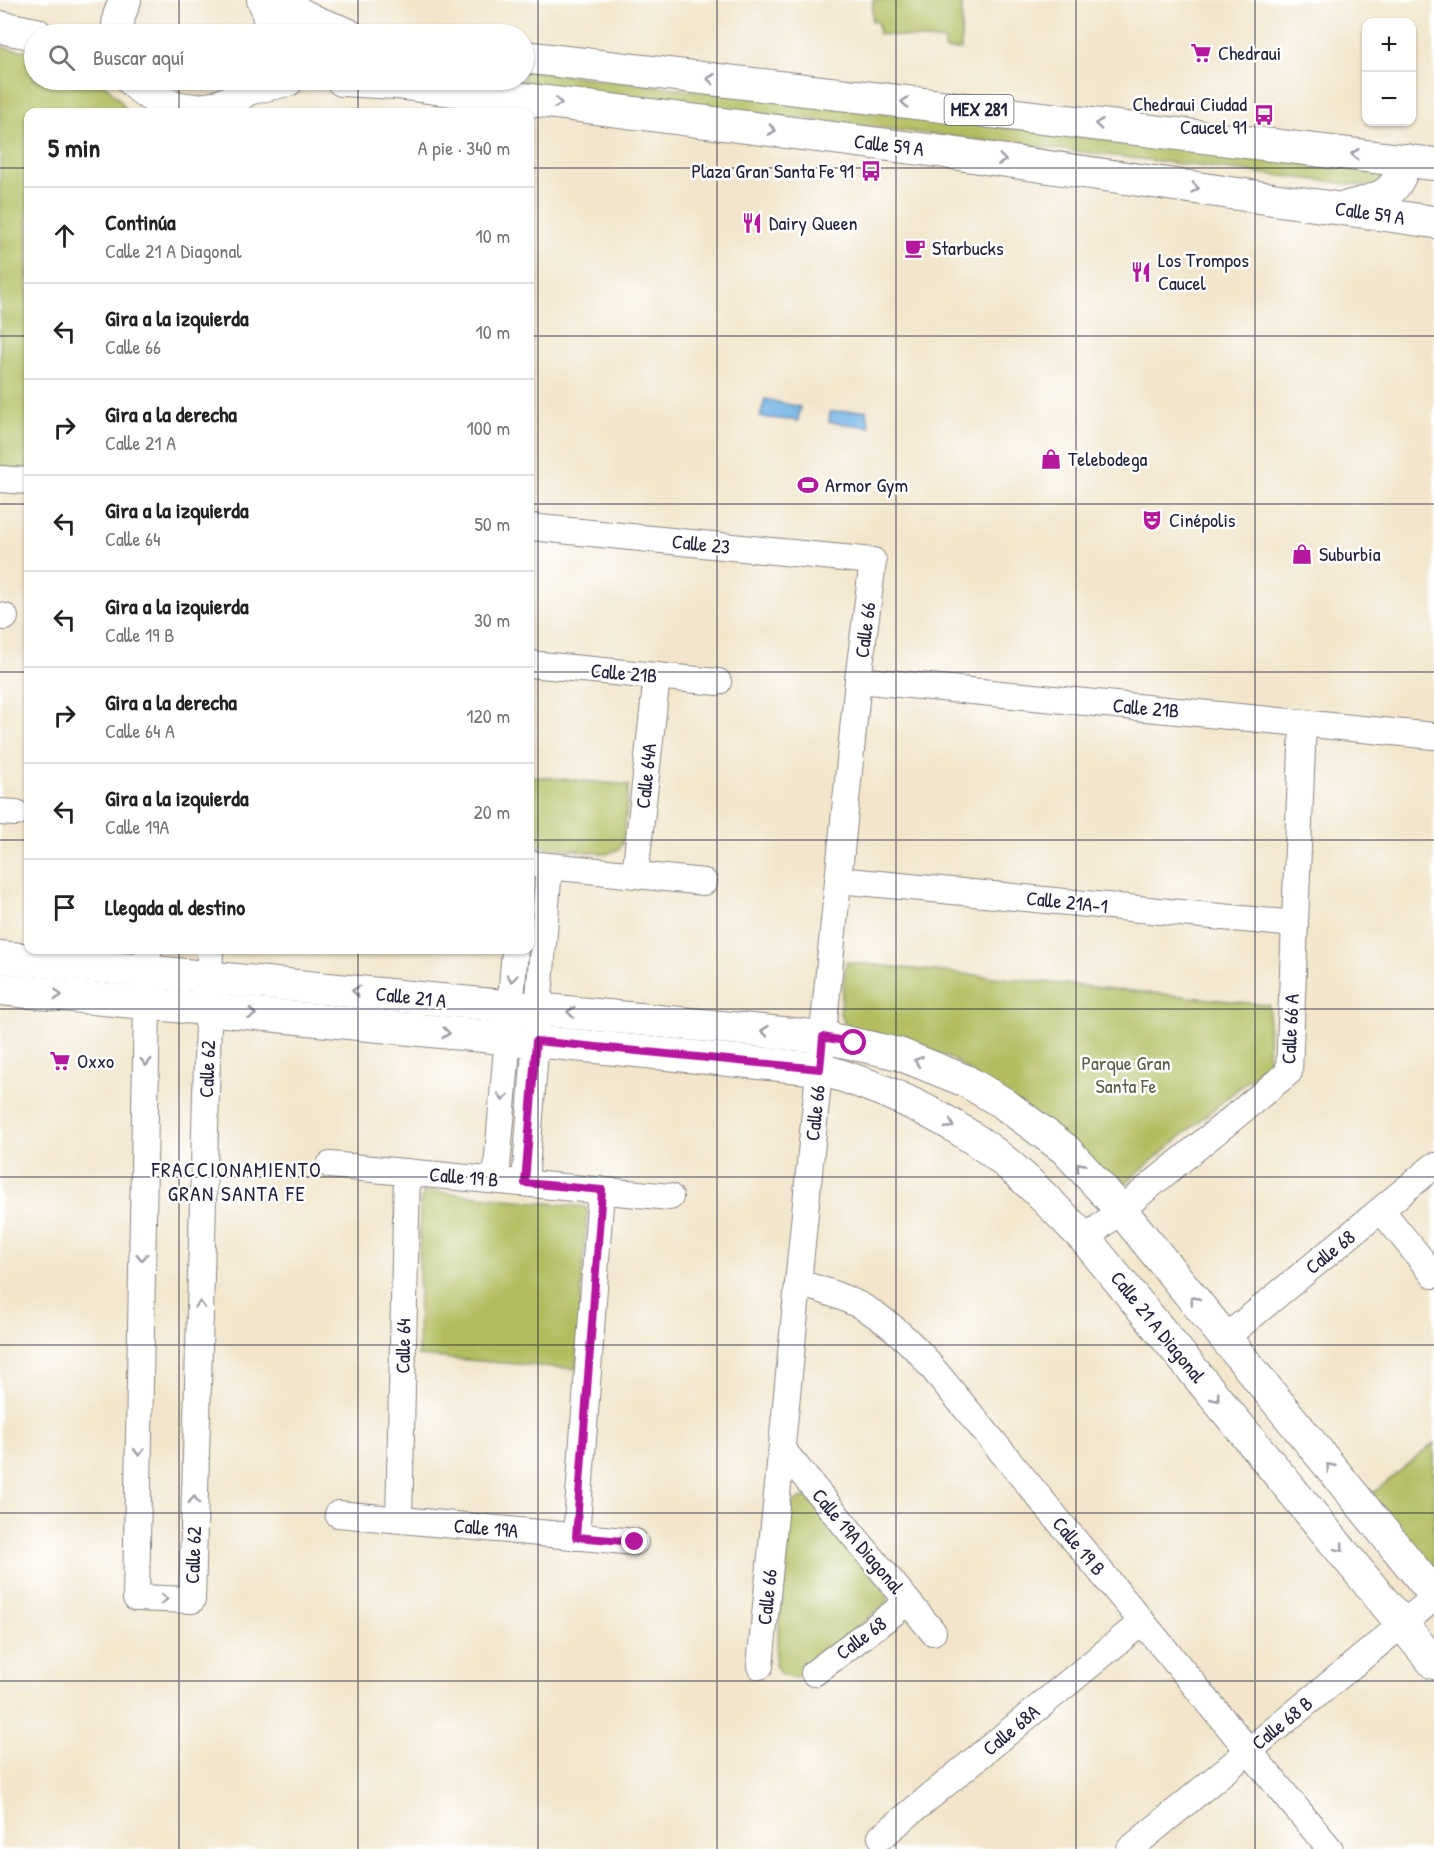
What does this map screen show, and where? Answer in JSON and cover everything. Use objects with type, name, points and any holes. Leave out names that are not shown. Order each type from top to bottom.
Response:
[{"type":"main road","points":[[118,24],[125,0]]},
{"type":"main road","points":[[263,0],[269,24]]},
{"type":"main road","points":[[273,0],[321,24]]},
{"type":"main road","points":[[0,27],[24,32]]},
{"type":"main road","name":"MEX 281","points":[[534,58],[1420,162]]},
{"type":"main road","points":[[140,90],[160,103],[178,108]]},
{"type":"main road","name":"Calle 59 A","points":[[452,90],[944,152],[1434,222]]},
{"type":"main road","points":[[209,108],[245,93]]},
{"type":"main road","points":[[1341,209],[1378,199],[1392,190],[1401,178],[1420,162]]},
{"type":"main road","name":"Calle 21 A","points":[[0,957],[210,963],[524,1008],[823,1037]]},
{"type":"main road","name":"Calle 21 A","points":[[0,989],[820,1069]]},
{"type":"main road","points":[[823,1037],[899,1054],[966,1081],[1003,1103],[1065,1149],[1120,1209],[1434,1596]]},
{"type":"main road","name":"Calle 21 A Diagonal","points":[[820,1069],[901,1097],[978,1141],[1026,1180],[1085,1239],[1434,1663]]},
{"type":"street","points":[[0,479],[24,481]]},
{"type":"street","name":"Calle 23","points":[[534,527],[873,561]]},
{"type":"street","name":"Calle 66","points":[[760,1666],[858,680],[873,561]]},
{"type":"street","name":"Calle 21B","points":[[534,664],[718,682]]},
{"type":"street","name":"Calle 64A","points":[[635,875],[657,676]]},
{"type":"street","name":"Calle 21B","points":[[858,680],[1434,736]]},
{"type":"street","name":"Calle 66 A","points":[[1085,1239],[1289,1072],[1303,723]]},
{"type":"street","points":[[534,913],[539,865],[704,882]]},
{"type":"street","name":"Calle 21A-1","points":[[838,880],[1295,924]]},
{"type":"street","points":[[516,954],[524,1008]]},
{"type":"street","points":[[525,1183],[522,1040],[530,954]]},
{"type":"street","name":"Calle 62","points":[[148,960],[136,1598],[192,1600],[210,963]]},
{"type":"street","points":[[496,1180],[522,1040]]},
{"type":"street","name":"Calle 19 B","points":[[330,1165],[670,1197]]},
{"type":"street","name":"Calle 68","points":[[1225,1338],[1434,1166]]},
{"type":"street","name":"Calle 64","points":[[399,1520],[407,1172]]},
{"type":"street","points":[[576,1537],[602,1190]]},
{"type":"street","points":[[1381,1210],[1434,1275]]},
{"type":"street","name":"Calle 19 B","points":[[798,1283],[860,1304],[886,1321],[920,1353],[1329,1849]]},
{"type":"street","name":"Calle 19A Diagonal","points":[[782,1449],[933,1632]]},
{"type":"street","name":"Calle 19A","points":[[338,1514],[635,1542]]},
{"type":"street","name":"Calle 68 B","points":[[1130,1849],[1434,1596]]},
{"type":"street","name":"Calle 68","points":[[814,1673],[908,1602]]},
{"type":"street","name":"Calle 68A","points":[[881,1837],[1142,1622]]},
{"type":"green space","points":[[873,0],[962,0],[961,50],[945,50],[945,41],[879,34],[878,22],[872,21]]},
{"type":"green space","points":[[0,47],[24,50],[24,90],[110,90],[125,108],[24,108],[24,472],[0,469]]},
{"type":"green space","points":[[534,71],[1394,174],[1384,188],[534,87]]},
{"type":"green space","points":[[534,776],[629,785],[623,842],[619,849],[607,854],[534,845]]},
{"type":"green space","name":"Parque Gran Santa Fe","points":[[846,962],[1269,1005],[1268,1061],[1264,1067],[1118,1189],[956,1061],[910,1041],[846,1026],[840,1014]]},
{"type":"green space","points":[[424,1192],[585,1207],[587,1210],[576,1369],[418,1356],[420,1203]]},
{"type":"green space","points":[[1434,1443],[1434,1580],[1367,1498]]},
{"type":"green space","points":[[802,1497],[809,1498],[887,1593],[888,1602],[794,1678],[780,1673],[775,1665],[791,1506]]},
{"type":"water","points":[[765,399],[800,407],[798,421],[760,417]]},
{"type":"water","points":[[866,410],[870,427],[829,422],[830,412]]},
{"type":"place","name":"Chedraui","points":[[1201,53]]},
{"type":"place","name":"Chedraui Ciudad Caucel 91","points":[[1264,115]]},
{"type":"place","name":"Plaza Gran Santa Fe 91","points":[[871,171]]},
{"type":"place","name":"Dairy Queen","points":[[752,223]]},
{"type":"place","name":"Starbucks","points":[[915,248]]},
{"type":"place","name":"Los Trompos Caucel","points":[[1141,272]]},
{"type":"place","name":"Telebodega","points":[[1051,459]]},
{"type":"place","name":"Armor Gym","points":[[808,485]]},
{"type":"place","name":"Cinépolis","points":[[1152,520]]},
{"type":"place","name":"Suburbia","points":[[1302,554]]},
{"type":"place","name":"Oxxo","points":[[60,1061]]},
{"type":"district","name":"FRACCIONAMIENTO GRAN SANTA FE","points":[[237,1182]]},
{"type":"route","points":[[635,1542],[576,1537],[602,1190],[525,1183],[536,1041],[820,1069],[823,1037],[854,1043]]}]
